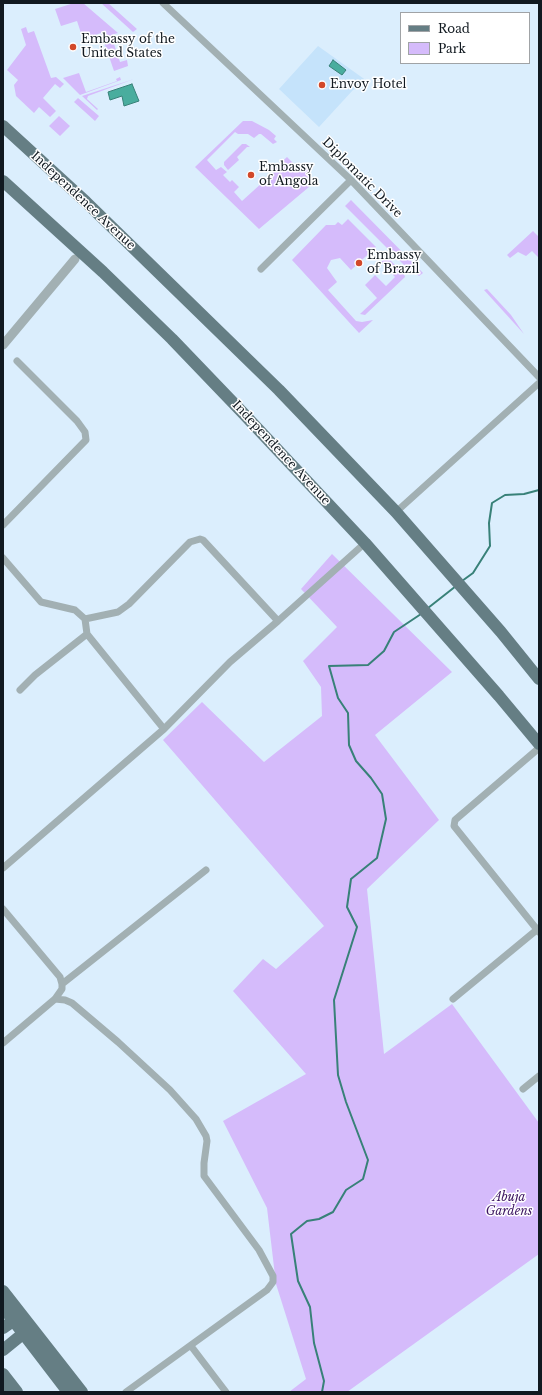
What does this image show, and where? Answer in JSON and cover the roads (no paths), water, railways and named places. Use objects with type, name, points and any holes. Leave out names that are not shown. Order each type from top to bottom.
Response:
[{"type":"main road","name":"Independence Avenue","points":[[3,126],[86,202],[279,390],[396,512],[482,610],[539,679]]},
{"type":"main road","name":"Independence Avenue","points":[[3,181],[73,244],[172,339],[365,543],[539,744]]},
{"type":"main road","points":[[3,1291],[32,1326],[82,1392]]},
{"type":"main road","points":[[3,1307],[68,1392]]},
{"type":"main road","points":[[3,1328],[22,1314]]},
{"type":"main road","points":[[3,1350],[32,1326]]},
{"type":"main road","points":[[4,1376],[17,1392]]},
{"type":"street","name":"Diplomatic Drive","points":[[163,3],[351,180],[539,376]]},
{"type":"street","points":[[261,269],[351,180]]},
{"type":"street","points":[[3,345],[75,259]]},
{"type":"street","points":[[3,525],[86,440],[85,432],[77,421],[17,361]]},
{"type":"street","points":[[396,512],[539,383]]},
{"type":"street","points":[[85,619],[118,612],[129,604],[190,542],[200,539],[203,540],[278,621]]},
{"type":"street","points":[[3,868],[164,729],[230,662],[365,543]]},
{"type":"street","points":[[3,558],[41,602],[75,610],[85,619],[87,634],[164,729]]},
{"type":"street","points":[[20,690],[35,675],[87,634]]},
{"type":"street","points":[[453,999],[538,930],[454,826],[454,820],[539,748]]},
{"type":"street","points":[[62,984],[206,870]]},
{"type":"street","points":[[3,909],[60,977],[62,984],[62,989],[55,999],[3,1043]]},
{"type":"street","points":[[55,999],[65,1000],[72,1003],[118,1042],[170,1090],[196,1119],[206,1136],[207,1141],[204,1176],[259,1250],[273,1276],[273,1282],[267,1290],[126,1392]]},
{"type":"street","points":[[523,1089],[539,1076]]},
{"type":"street","points":[[191,1346],[226,1392]]},
{"type":"waterway","points":[[462,581],[473,573],[490,546],[489,523],[492,503],[505,495],[524,494],[539,490]]},
{"type":"waterway","points":[[428,608],[456,586]]},
{"type":"waterway","points":[[322,1392],[324,1381],[314,1343],[310,1307],[298,1281],[291,1234],[307,1221],[319,1219],[333,1212],[346,1190],[363,1179],[368,1160],[346,1102],[338,1075],[334,1000],[357,927],[347,907],[351,879],[377,858],[386,819],[382,794],[371,778],[356,761],[349,745],[348,713],[338,698],[329,666],[368,665],[384,651],[394,632],[421,614]]},
{"type":"place","name":"Embassy of the United States","points":[[73,47]]},
{"type":"place","name":"Envoy Hotel","points":[[322,85]]},
{"type":"place","name":"Embassy of Angola","points":[[251,175]]},
{"type":"place","name":"Embassy of Brazil","points":[[359,263]]},
{"type":"park label","name":"Abuja Gardens","points":[[509,1205]]}]
